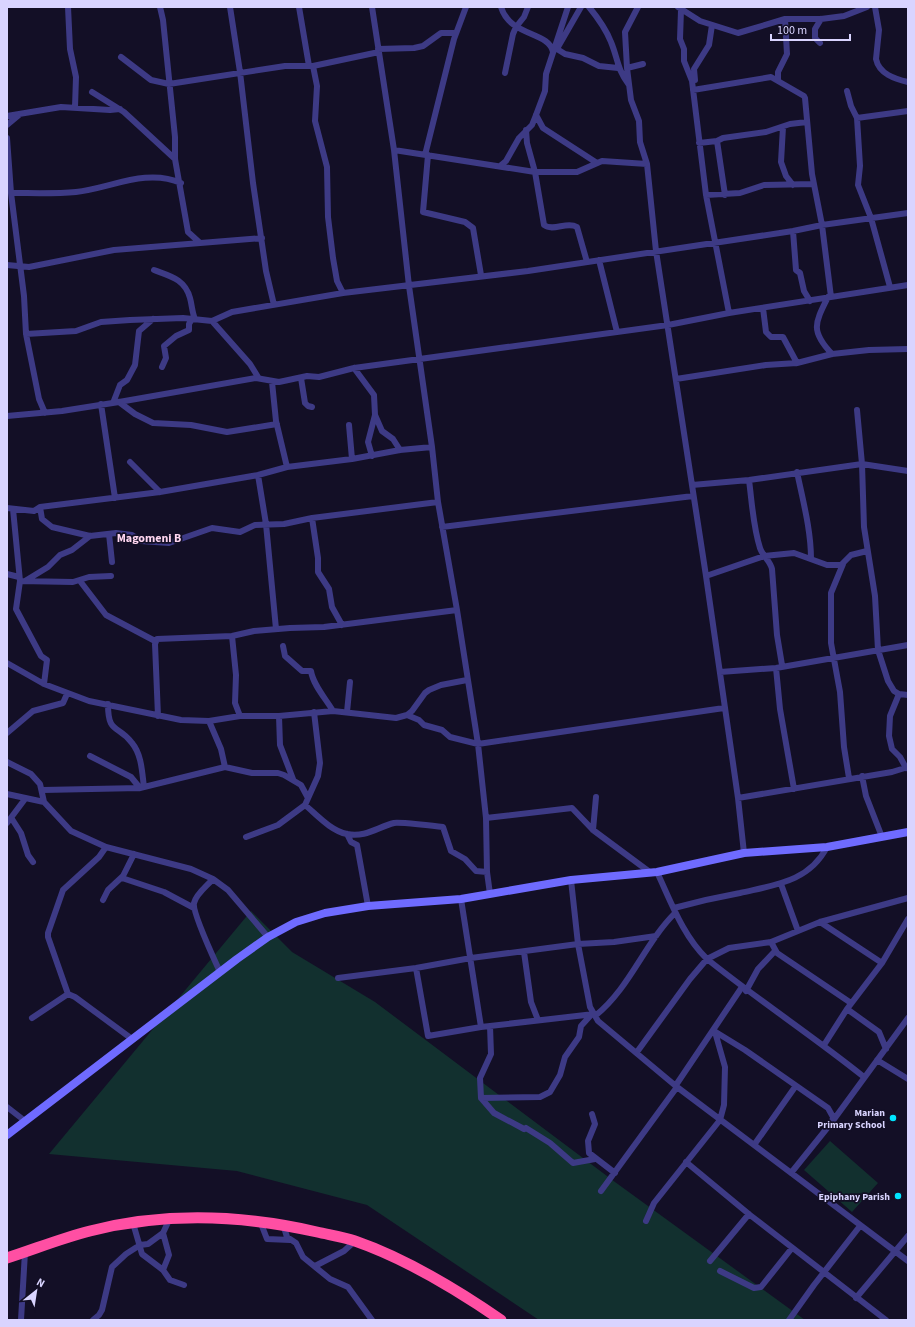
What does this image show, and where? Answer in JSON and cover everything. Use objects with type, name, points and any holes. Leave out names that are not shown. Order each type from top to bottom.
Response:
[{"type":"highway","points":[[7,1258],[90,1231],[132,1223],[170,1218],[215,1218],[260,1221],[283,1224],[355,1241],[402,1260],[446,1285],[501,1320]]},
{"type":"main road","points":[[7,1135],[220,972],[268,937],[296,922],[325,913],[368,906],[461,899],[571,880],[654,872],[744,853],[827,847],[908,832]]},
{"type":"street","points":[[68,7],[70,49],[76,77],[75,107]]},
{"type":"street","points":[[160,7],[163,20],[175,137],[175,158],[181,183],[188,232],[198,242]]},
{"type":"street","points":[[230,7],[262,238],[274,305]]},
{"type":"street","points":[[299,7],[311,66],[317,86],[315,120],[327,167],[328,217],[337,281],[343,293]]},
{"type":"street","points":[[372,7],[394,150],[409,286],[432,447],[438,502],[478,744],[486,818],[487,872],[490,894]]},
{"type":"street","points":[[466,7],[456,33],[426,155],[423,212],[465,222],[471,225],[473,228],[481,275]]},
{"type":"street","points":[[501,7],[506,20],[516,27],[538,37],[555,50],[584,58],[599,66],[618,68]]},
{"type":"street","points":[[505,73],[516,27],[523,20],[528,7]]},
{"type":"street","points":[[500,166],[506,161],[514,145],[536,115],[545,91],[545,78],[568,7]]},
{"type":"street","points":[[555,50],[580,7]]},
{"type":"street","points":[[589,7],[603,25],[611,42],[618,68],[630,86]]},
{"type":"street","points":[[631,7],[635,14]]},
{"type":"street","points":[[638,7],[625,32],[627,68],[632,100],[639,120],[640,142],[648,164],[656,251],[706,576],[738,798],[744,853]]},
{"type":"street","points":[[679,9],[690,16],[712,25],[738,33],[784,20],[821,19],[844,16],[867,7]]},
{"type":"street","points":[[875,7],[879,30],[876,59],[877,64],[889,76],[908,82]]},
{"type":"street","points":[[679,9],[680,39],[684,49],[684,61],[695,90]]},
{"type":"street","points":[[820,43],[815,39],[814,32],[821,19]]},
{"type":"street","points":[[778,80],[778,72],[787,54],[784,20]]},
{"type":"street","points":[[712,25],[709,45],[694,68],[695,90],[699,143],[706,196],[728,313]]},
{"type":"street","points":[[120,57],[151,80],[169,84],[285,66],[311,66],[379,51],[414,48],[423,46],[441,33],[456,33]]},
{"type":"street","points":[[627,68],[643,64]]},
{"type":"street","points":[[695,90],[768,77],[778,80],[804,96],[814,184],[822,225],[830,297],[818,316],[816,332],[818,339],[832,354]]},
{"type":"street","points":[[847,91],[856,118],[860,166],[858,185],[871,218],[890,287]]},
{"type":"street","points":[[92,92],[120,109],[175,158]]},
{"type":"street","points":[[7,116],[19,115],[48,108],[75,107],[110,110],[120,109]]},
{"type":"street","points":[[856,118],[908,111]]},
{"type":"street","points":[[7,125],[19,115]]},
{"type":"street","points":[[536,115],[543,128],[597,163]]},
{"type":"street","points":[[699,143],[766,132],[790,124],[807,122]]},
{"type":"street","points":[[783,127],[782,137],[784,147],[781,162],[786,176],[793,185]]},
{"type":"street","points":[[526,130],[527,143],[535,172],[544,225],[548,228],[573,225],[577,227],[587,262]]},
{"type":"street","points":[[7,138],[9,179],[21,267],[26,334],[39,399],[46,413]]},
{"type":"street","points":[[717,141],[725,195]]},
{"type":"street","points":[[394,150],[535,172],[577,172],[602,161],[648,164]]},
{"type":"street","points":[[11,193],[75,192],[115,183],[156,177],[166,177],[181,183]]},
{"type":"street","points":[[706,196],[740,194],[764,185],[814,184]]},
{"type":"street","points":[[26,334],[76,331],[101,322],[153,319],[194,319],[212,321],[232,312],[343,293],[409,286],[481,275],[587,262],[908,213]]},
{"type":"street","points":[[793,231],[796,270],[800,273],[804,291],[810,301]]},
{"type":"street","points":[[7,265],[21,267],[114,250],[262,238]]},
{"type":"street","points":[[599,260],[617,332]]},
{"type":"street","points":[[154,270],[182,282],[190,298],[194,319]]},
{"type":"street","points":[[7,416],[46,413],[116,403],[258,378],[272,382],[307,376],[320,377],[354,368],[668,325],[728,313],[908,285]]},
{"type":"street","points":[[763,308],[766,332],[771,337],[783,337],[798,363]]},
{"type":"street","points":[[116,403],[120,385],[127,380],[136,363],[140,331],[153,319]]},
{"type":"street","points":[[162,367],[166,358],[164,346],[176,336],[189,330],[189,324],[194,319]]},
{"type":"street","points":[[212,321],[250,364],[258,378]]},
{"type":"street","points":[[676,379],[766,365],[798,363],[832,354],[868,350],[907,350]]},
{"type":"street","points":[[354,368],[374,395],[375,415],[368,442],[372,456]]},
{"type":"street","points":[[301,378],[305,403],[312,407]]},
{"type":"street","points":[[272,382],[277,424],[287,467]]},
{"type":"street","points":[[116,403],[153,423],[191,425],[227,432],[277,424]]},
{"type":"street","points":[[101,404],[115,498]]},
{"type":"street","points":[[857,410],[867,551],[875,596],[878,650],[888,682],[894,691],[899,694],[908,695]]},
{"type":"street","points":[[375,415],[383,432],[393,439],[400,450]]},
{"type":"street","points":[[349,425],[352,459]]},
{"type":"street","points":[[44,684],[47,660],[41,656],[16,609],[21,580],[10,509],[34,511],[40,507],[160,492],[258,475],[287,467],[372,456],[400,450],[432,447]]},
{"type":"street","points":[[130,462],[160,492]]},
{"type":"street","points":[[692,485],[749,480],[862,464],[908,471]]},
{"type":"street","points":[[797,472],[809,533],[810,559]]},
{"type":"street","points":[[258,475],[266,524],[270,583],[276,629]]},
{"type":"street","points":[[749,480],[755,532],[764,556],[770,562],[772,569],[777,635],[782,665]]},
{"type":"street","points":[[442,526],[693,496]]},
{"type":"street","points":[[40,507],[42,519],[52,527],[90,536],[109,534],[132,535],[141,541],[169,543],[212,528],[239,532],[250,526],[284,524],[312,518],[438,502]]},
{"type":"street","points":[[312,518],[318,558],[318,572],[329,589],[332,607],[342,625]]},
{"type":"street","points":[[109,534],[112,562]]},
{"type":"street","points":[[21,580],[90,536]]},
{"type":"street","points":[[849,778],[844,747],[840,692],[831,643],[832,592],[843,564],[852,555],[867,551]]},
{"type":"street","points":[[706,576],[764,556],[794,553],[826,565],[843,564]]},
{"type":"street","points":[[7,574],[21,580],[80,580],[92,577],[111,576]]},
{"type":"street","points":[[80,580],[106,615],[156,640],[232,636],[254,631],[342,625],[457,610]]},
{"type":"street","points":[[232,636],[236,675],[235,704],[240,716]]},
{"type":"street","points":[[156,640],[158,716]]},
{"type":"street","points":[[720,672],[776,668],[782,665],[908,645]]},
{"type":"street","points":[[283,646],[285,656],[302,671],[311,671],[318,688],[332,711]]},
{"type":"street","points":[[7,663],[44,684],[67,694],[89,701],[181,720],[209,721],[240,716],[279,716],[332,711],[396,718],[412,712],[425,693],[429,690],[441,685],[467,680]]},
{"type":"street","points":[[776,668],[780,709],[794,789]]},
{"type":"street","points":[[347,712],[350,682]]},
{"type":"street","points":[[7,733],[33,711],[63,703],[67,694]]},
{"type":"street","points":[[738,798],[849,778],[892,772],[907,767],[892,748],[889,736],[890,716],[899,694]]},
{"type":"street","points":[[108,704],[108,719],[112,727],[132,742],[138,753],[142,788]]},
{"type":"street","points":[[407,715],[420,720],[424,725],[442,730],[450,737],[478,744],[724,708]]},
{"type":"street","points":[[246,837],[278,825],[305,804],[318,776],[320,763],[314,712]]},
{"type":"street","points":[[279,716],[280,745],[293,780]]},
{"type":"street","points":[[209,721],[225,767]]},
{"type":"street","points":[[90,756],[131,777],[142,788]]},
{"type":"street","points":[[7,762],[31,774],[43,790],[44,802]]},
{"type":"street","points":[[43,790],[142,788],[225,767],[252,773],[278,773],[293,780],[303,787],[308,798]]},
{"type":"street","points":[[862,776],[866,796],[882,837]]},
{"type":"street","points":[[7,794],[44,802],[71,831],[106,847],[191,869],[213,879],[228,890],[268,937]]},
{"type":"street","points":[[593,830],[596,797]]},
{"type":"street","points":[[25,799],[9,821],[21,833],[28,855],[33,862]]},
{"type":"street","points":[[305,804],[331,827],[347,834],[367,834],[376,828],[398,823],[443,827],[451,852],[465,859],[474,870],[487,872]]},
{"type":"street","points":[[486,818],[572,808],[593,830],[654,872],[696,948],[707,960],[744,989],[824,1045],[864,1077]]},
{"type":"street","points":[[347,834],[351,842],[357,845],[368,906]]},
{"type":"street","points":[[106,847],[97,859],[63,890],[48,933],[48,937],[68,994],[75,997],[132,1039]]},
{"type":"street","points":[[481,1098],[540,1097],[550,1092],[560,1075],[564,1057],[579,1037],[581,1026],[593,1015],[611,1003],[674,910],[780,884],[799,877],[808,872],[822,857],[827,847]]},
{"type":"street","points":[[103,900],[108,890],[122,878],[134,854]]},
{"type":"street","points":[[122,878],[164,892],[194,908]]},
{"type":"street","points":[[213,879],[196,898],[194,908],[210,952],[220,972]]},
{"type":"street","points":[[571,880],[578,944],[590,1007],[593,1015],[604,1026],[676,1086],[908,1261]]},
{"type":"street","points":[[780,884],[798,931]]},
{"type":"street","points":[[637,1052],[690,979],[707,960],[715,954],[738,946],[771,942],[820,922],[908,898]]},
{"type":"street","points":[[461,899],[481,1027]]},
{"type":"street","points":[[824,1045],[847,1008],[882,963],[908,919]]},
{"type":"street","points":[[820,922],[882,963]]},
{"type":"street","points":[[338,978],[416,968],[471,958],[578,944],[614,942],[656,936]]},
{"type":"street","points":[[771,942],[775,951],[851,1003]]},
{"type":"street","points":[[601,1191],[744,989],[775,951]]},
{"type":"street","points":[[524,952],[531,1002],[538,1020]]},
{"type":"street","points":[[416,968],[428,1036],[481,1027],[593,1015]]},
{"type":"street","points":[[32,1018],[68,994]]},
{"type":"street","points":[[847,1008],[879,1032],[886,1049]]},
{"type":"street","points":[[791,1173],[832,1122],[908,1018]]},
{"type":"street","points":[[490,1026],[491,1054],[480,1078],[481,1098],[494,1112],[550,1143],[573,1163],[595,1159]]},
{"type":"street","points":[[714,1031],[745,1050],[828,1108],[833,1116],[832,1122]]},
{"type":"street","points":[[646,1221],[650,1209],[720,1120],[724,1105],[725,1065],[714,1031]]},
{"type":"street","points":[[877,1060],[908,1079]]},
{"type":"street","points":[[754,1145],[795,1086]]},
{"type":"street","points":[[7,1107],[25,1121]]},
{"type":"street","points":[[592,1114],[595,1126],[588,1143],[590,1155],[615,1172]]},
{"type":"street","points":[[686,1162],[792,1248],[886,1320]]},
{"type":"street","points":[[710,1261],[749,1214]]},
{"type":"street","points":[[93,1320],[102,1310],[112,1267],[126,1254],[140,1245],[155,1240],[163,1233],[170,1218]]},
{"type":"street","points":[[260,1221],[266,1238],[290,1240],[296,1243],[302,1255],[330,1279],[348,1287],[372,1320]]},
{"type":"street","points":[[132,1223],[142,1254],[163,1270],[170,1280],[184,1285]]},
{"type":"street","points":[[283,1224],[287,1237],[290,1240]]},
{"type":"street","points":[[789,1320],[824,1271],[860,1226]]},
{"type":"street","points":[[163,1233],[169,1255],[163,1270]]},
{"type":"street","points":[[856,1298],[908,1236]]},
{"type":"street","points":[[315,1266],[344,1251],[355,1241]]},
{"type":"street","points":[[720,1271],[754,1288],[761,1287],[792,1248]]},
{"type":"street","points":[[21,1320],[25,1252]]},
{"type":"green space","points":[[251,911],[292,952],[375,1002],[615,1182],[805,1320],[539,1320],[367,1205],[237,1171],[49,1154]]},
{"type":"green space","points":[[830,1141],[878,1183],[852,1212],[804,1170]]},
{"type":"place","name":"Marian Primary School","points":[[893,1118]]},
{"type":"place","name":"Epiphany Parish","points":[[898,1196]]},
{"type":"district","name":"Magomeni B","points":[[149,538]]}]
